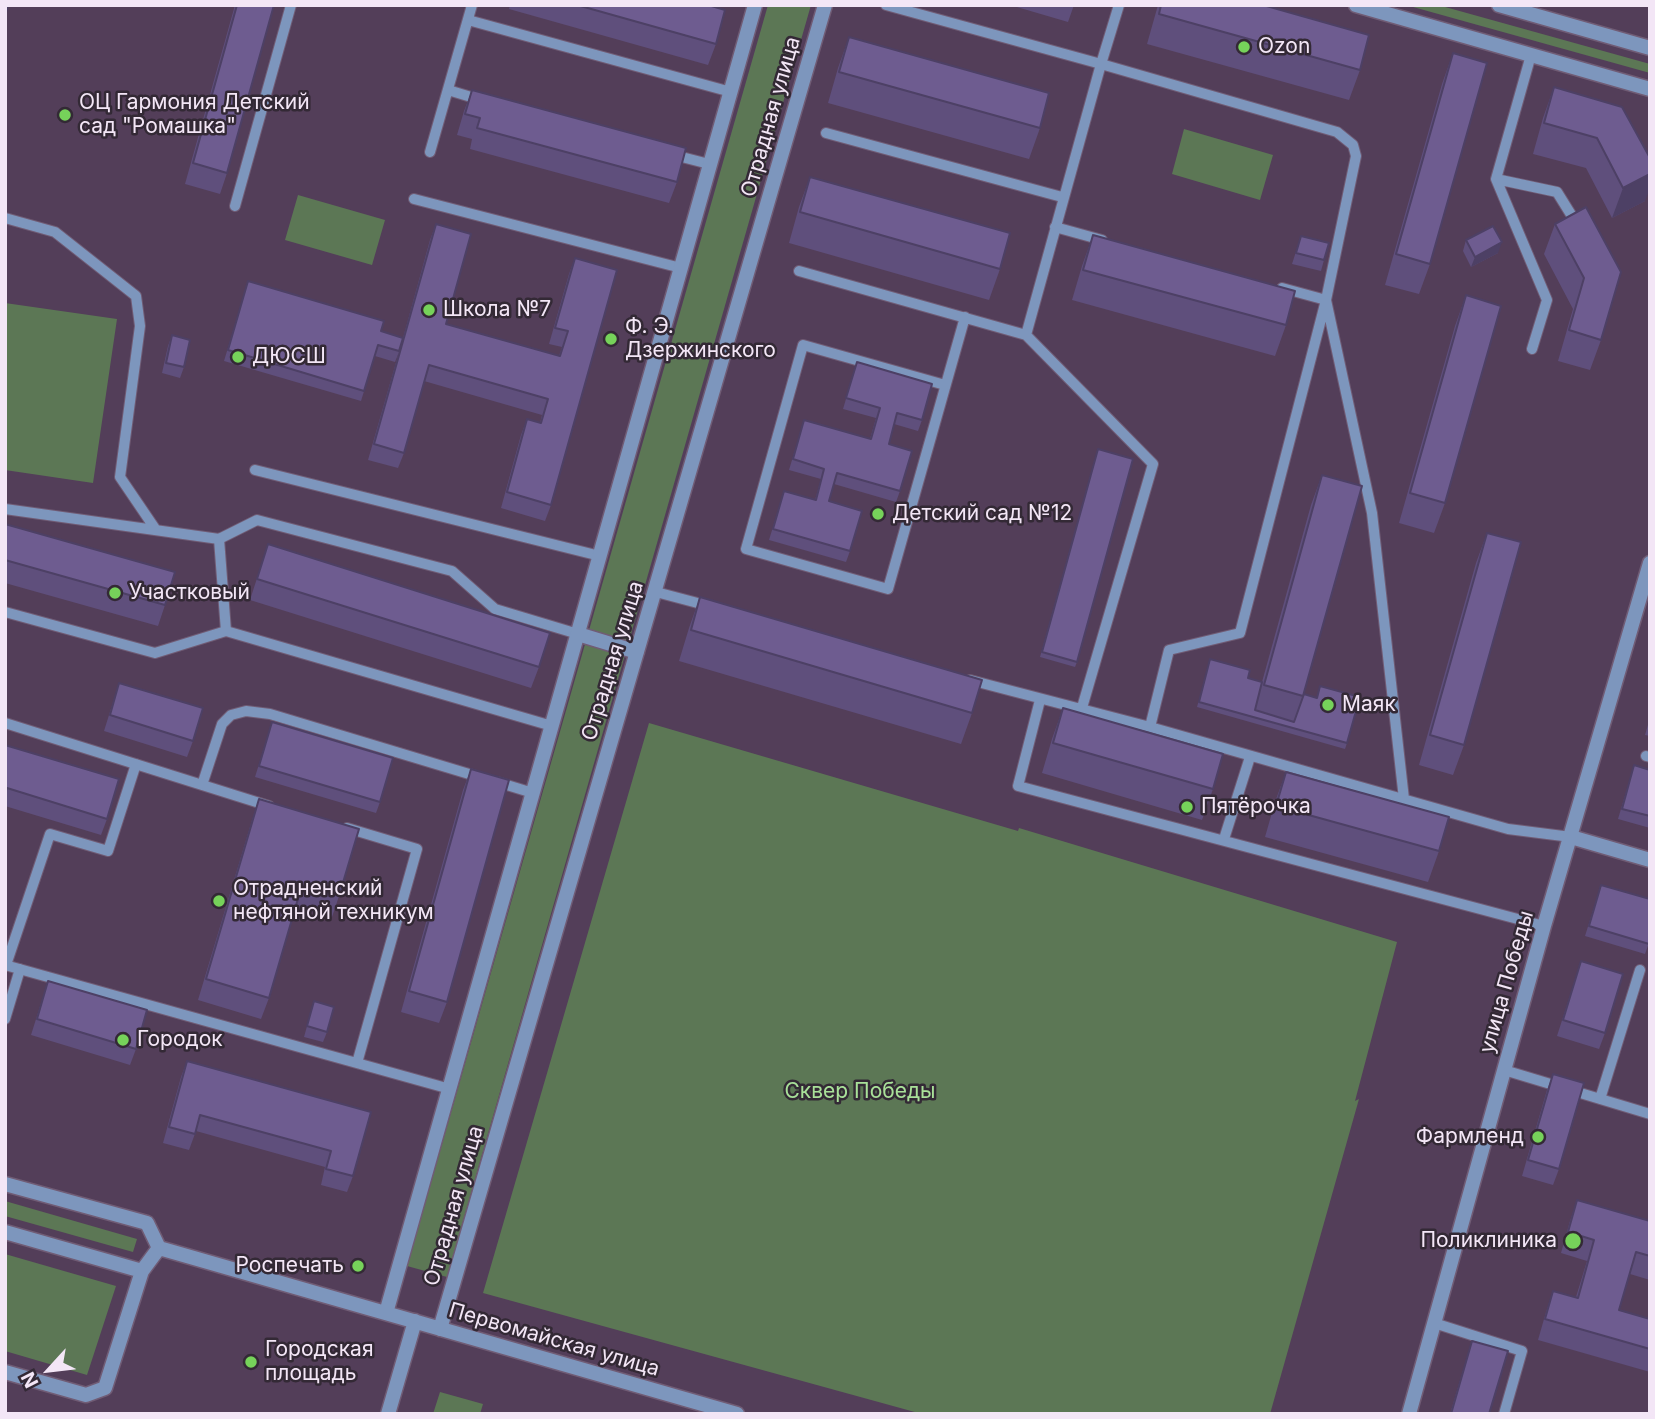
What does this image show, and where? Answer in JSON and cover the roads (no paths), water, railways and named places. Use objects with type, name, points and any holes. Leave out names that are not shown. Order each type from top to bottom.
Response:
[{"type":"street","name":"Отрадная улица","points":[[386,1313],[755,5]]},
{"type":"street","name":"Отрадная улица","points":[[440,1329],[825,5]]},
{"type":"street","points":[[1356,5],[1650,89]]},
{"type":"street","points":[[1499,5],[1650,48]]},
{"type":"street","name":"улица Победы","points":[[1409,1414],[1544,926],[1649,569]]},
{"type":"street","points":[[578,634],[637,652]]},
{"type":"street","points":[[1571,837],[1650,860]]},
{"type":"street","points":[[5,1184],[147,1223],[159,1248],[142,1271],[105,1388],[86,1395],[5,1372]]},
{"type":"street","points":[[5,1232],[142,1271]]},
{"type":"street","name":"Первомайская улица","points":[[159,1248],[415,1321],[708,1410],[737,1414]]},
{"type":"street","points":[[387,1414],[415,1321]]},
{"type":"lane","points":[[235,206],[292,5]]},
{"type":"lane","points":[[430,152],[472,5]]},
{"type":"lane","points":[[886,5],[1101,64],[1346,136],[1356,156],[1326,300],[1240,634],[1169,650],[1150,727]]},
{"type":"lane","points":[[1026,335],[1062,197],[1119,5]]},
{"type":"lane","points":[[468,20],[731,92]]},
{"type":"lane","points":[[1531,55],[1496,179],[1547,300],[1532,349]]},
{"type":"lane","points":[[448,90],[487,101]]},
{"type":"lane","points":[[827,133],[1062,197]]},
{"type":"lane","points":[[659,151],[709,164]]},
{"type":"lane","points":[[1496,179],[1557,192],[1575,220]]},
{"type":"lane","points":[[414,199],[681,268]]},
{"type":"lane","points":[[5,218],[55,232],[136,296],[140,326],[120,477],[156,530]]},
{"type":"lane","points":[[1055,227],[1108,241]]},
{"type":"lane","points":[[799,271],[1026,335],[1153,464],[1081,711]]},
{"type":"lane","points":[[1267,284],[1326,300]]},
{"type":"lane","points":[[1326,300],[1372,513],[1404,799]]},
{"type":"lane","points":[[945,385],[803,345],[746,549],[888,589],[965,317]]},
{"type":"lane","points":[[255,470],[600,556]]},
{"type":"lane","points":[[5,509],[219,539],[257,520],[452,571],[495,609],[578,634]]},
{"type":"lane","points":[[219,539],[226,631]]},
{"type":"lane","points":[[656,592],[718,609]]},
{"type":"lane","points":[[5,612],[155,653],[226,631],[552,726]]},
{"type":"lane","points":[[959,678],[1040,701],[1150,727],[1508,829],[1571,837]]},
{"type":"lane","points":[[1040,701],[1018,786],[1544,926]]},
{"type":"lane","points":[[202,785],[222,724],[231,715],[246,711],[270,714],[533,793]]},
{"type":"lane","points":[[5,723],[274,807]]},
{"type":"lane","points":[[1224,839],[1250,757]]},
{"type":"lane","points":[[136,764],[108,851],[50,834],[6,965],[450,1089]]},
{"type":"lane","points":[[339,826],[417,849],[357,1063]]},
{"type":"lane","points":[[5,1019],[20,969]]},
{"type":"lane","points":[[1600,1099],[1640,970]]},
{"type":"lane","points":[[1504,1070],[1650,1114]]},
{"type":"lane","points":[[1434,1323],[1522,1351],[1504,1414]]},
{"type":"lane","points":[[5,1378],[46,1383]]},
{"type":"place","name":"Ozon","points":[[1244,47]]},
{"type":"place","name":"ОЦ Гармония Детский сад \"Ромашка\"","points":[[65,115]]},
{"type":"place","name":"Школа №7","points":[[429,310]]},
{"type":"place","name":"Ф. Э. Дзержинского","points":[[611,339]]},
{"type":"place","name":"ДЮСШ","points":[[238,357]]},
{"type":"place","name":"Детский сад №12","points":[[878,514]]},
{"type":"place","name":"Участковый","points":[[115,593]]},
{"type":"place","name":"Маяк","points":[[1328,705]]},
{"type":"place","name":"Пятёрочка","points":[[1187,807]]},
{"type":"place","name":"Отрадненский нефтяной техникум","points":[[219,901]]},
{"type":"place","name":"Городок","points":[[123,1040]]},
{"type":"place","name":"Фармленд","points":[[1538,1137]]},
{"type":"place","name":"Поликлиника","points":[[1573,1241]]},
{"type":"place","name":"Роспечать","points":[[358,1266]]},
{"type":"place","name":"Городская площадь","points":[[251,1362]]},
{"type":"park label","name":"Сквер Победы","points":[[860,1092]]}]
